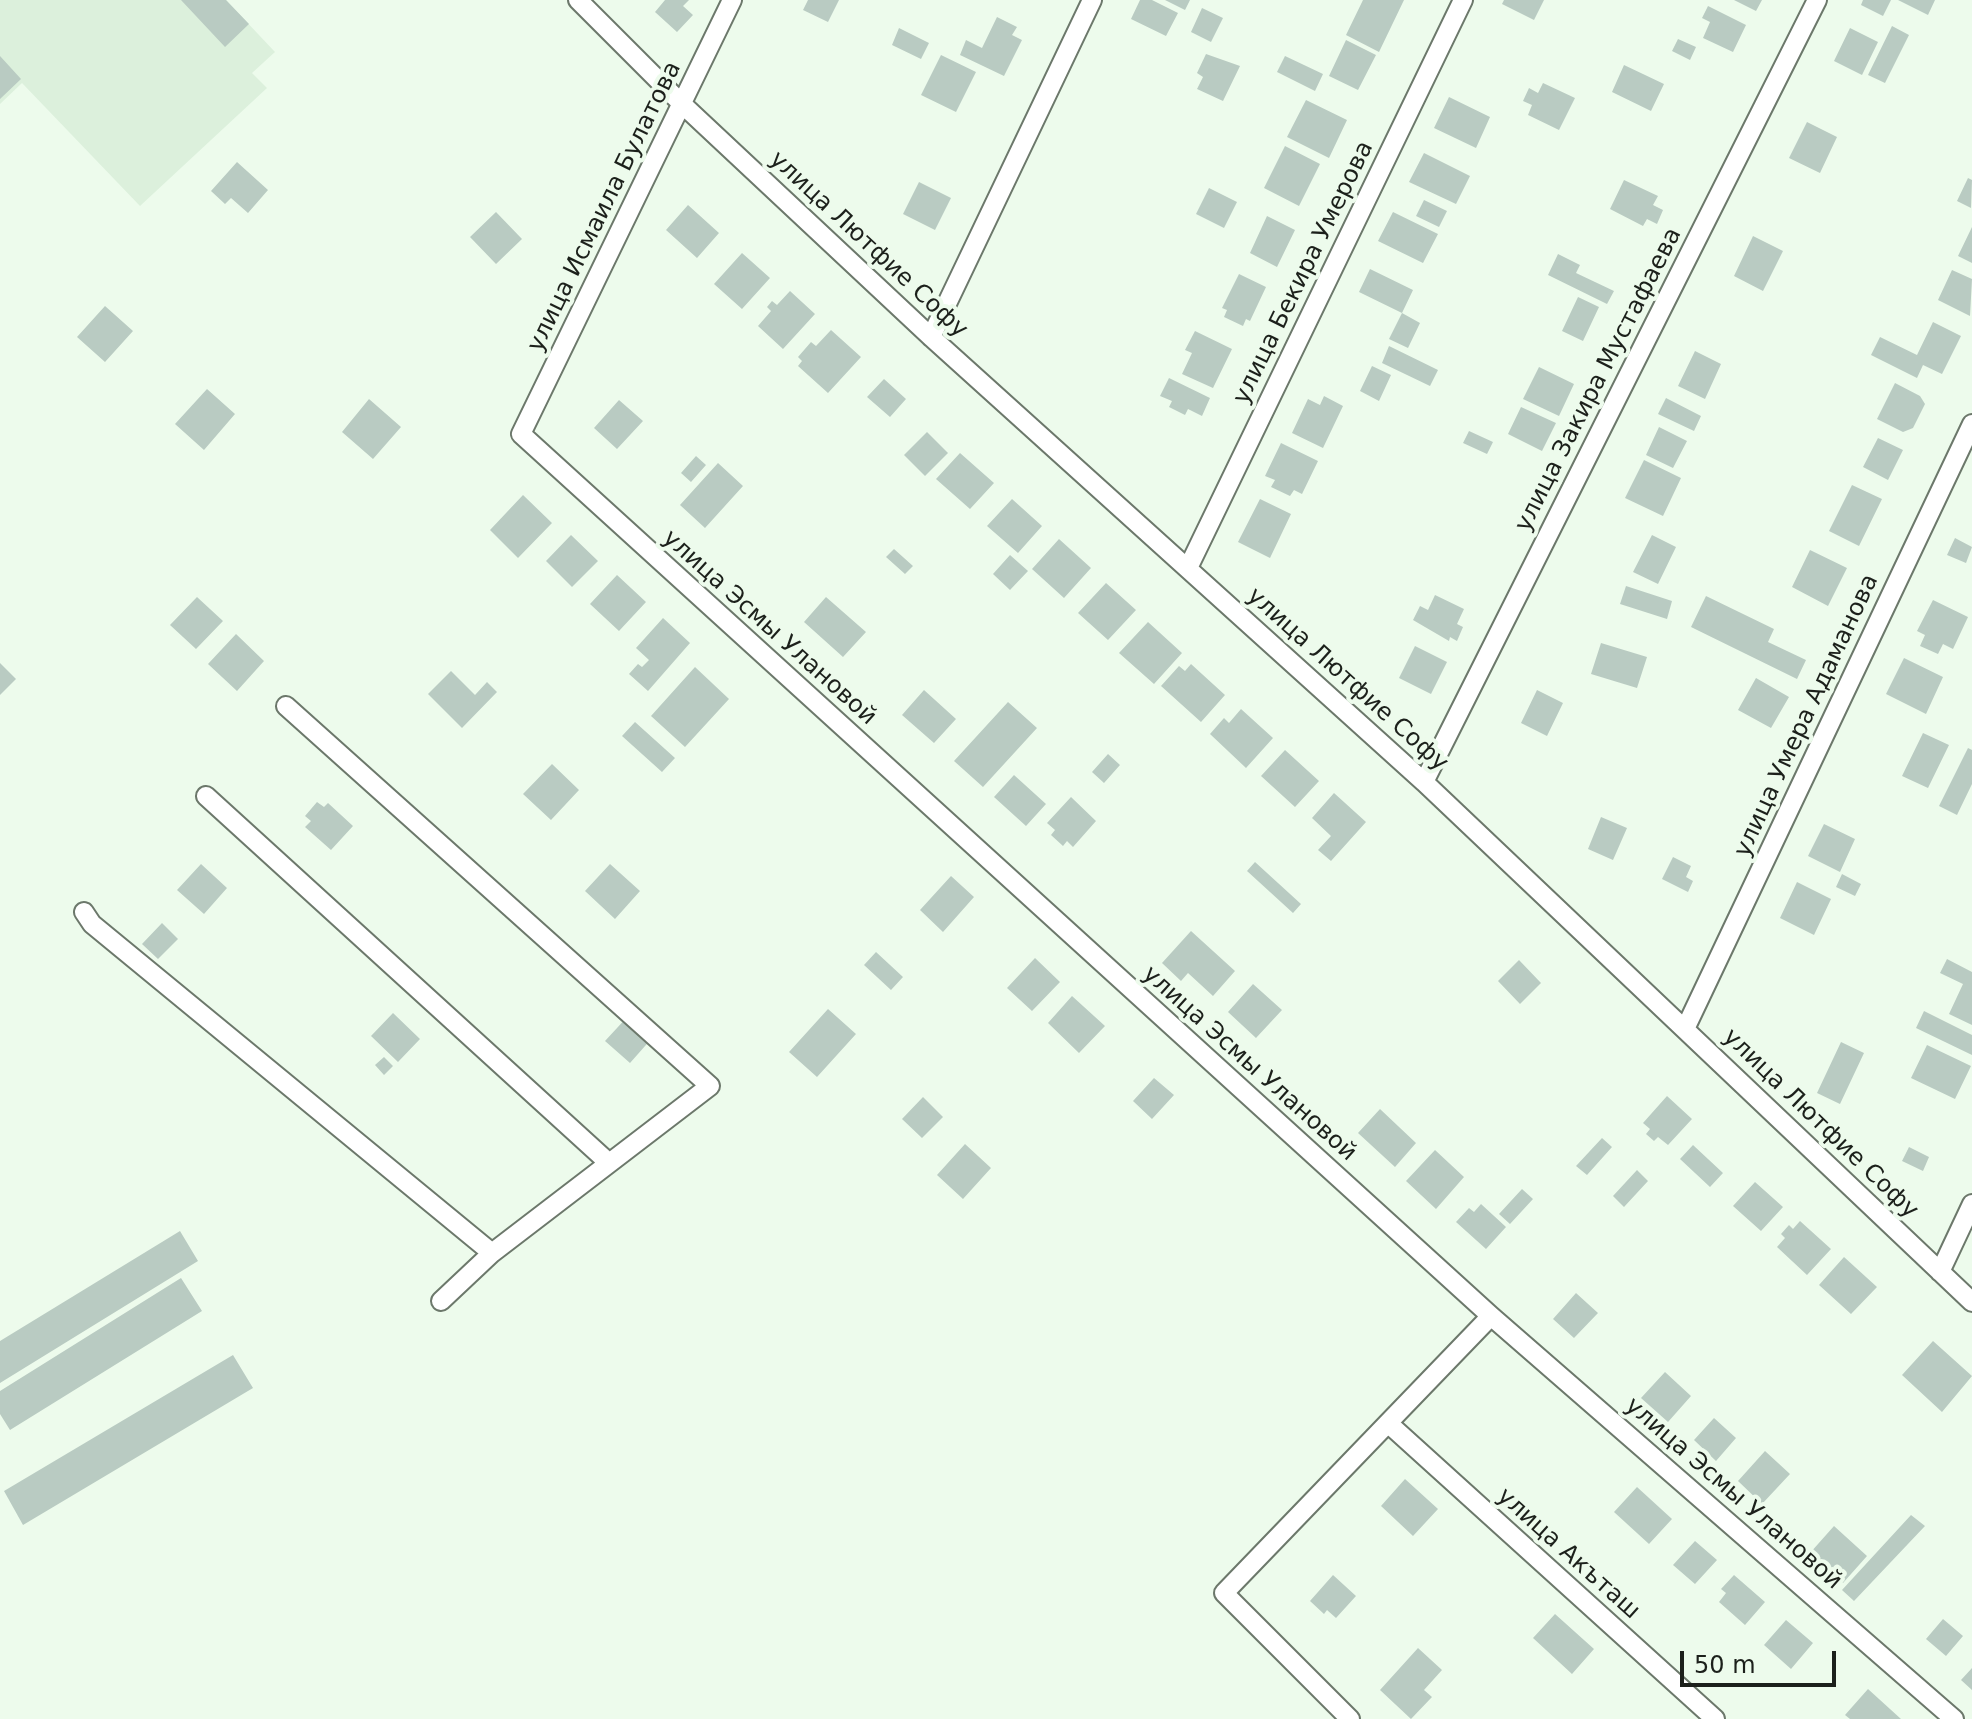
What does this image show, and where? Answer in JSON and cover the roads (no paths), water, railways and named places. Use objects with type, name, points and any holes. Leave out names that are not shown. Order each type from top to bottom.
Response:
[{"type":"street","name":"улица Лютфие Софу","points":[[578,0],[681,103],[931,337],[1424,782],[1972,1302]]},
{"type":"street","name":"улица Исмаила Булатова","points":[[521,434],[732,0]]},
{"type":"street","points":[[931,337],[1092,0]]},
{"type":"street","name":"улица Бекира Умерова","points":[[1188,568],[1463,0]]},
{"type":"street","name":"улица Закира Мустафаева","points":[[1424,782],[1817,0]]},
{"type":"street","name":"улица Умера Адаманова","points":[[1685,1029],[1972,424]]},
{"type":"street","name":"улица Эсмы Улановой","points":[[521,434],[1491,1316],[1954,1719]]},
{"type":"street","points":[[286,706],[710,1086],[492,1253],[441,1301]]},
{"type":"street","points":[[206,796],[609,1163]]},
{"type":"street","points":[[84,912],[92,924],[492,1253]]},
{"type":"street","points":[[1940,1272],[1972,1204]]},
{"type":"street","points":[[1350,1719],[1224,1593],[1491,1316]]},
{"type":"street","name":"улица Акъташ","points":[[1389,1424],[1715,1719]]}]
